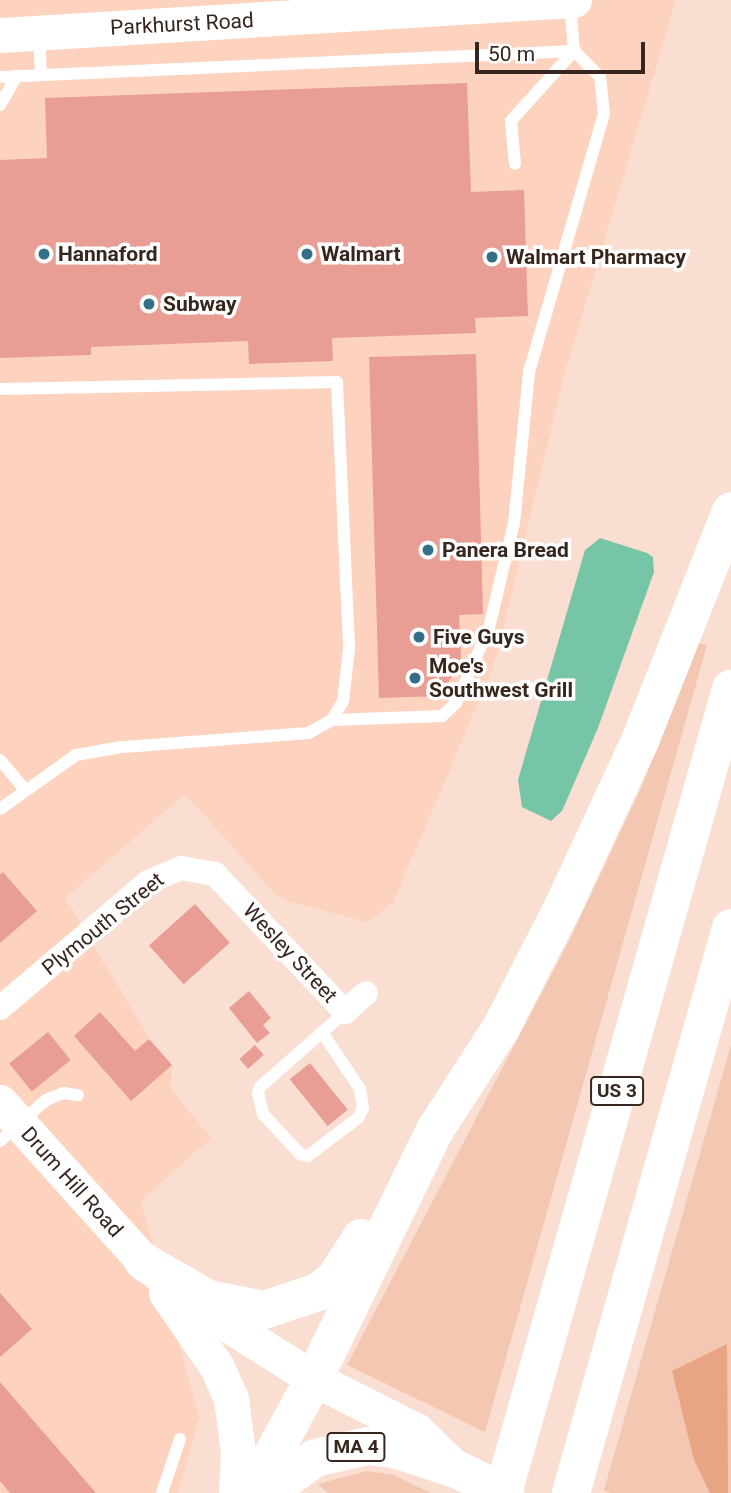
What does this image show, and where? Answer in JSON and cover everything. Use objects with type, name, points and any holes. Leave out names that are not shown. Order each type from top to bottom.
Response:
[{"type":"main road","name":"Parkhurst Road","points":[[0,35],[388,6],[572,0]]},
{"type":"main road","points":[[144,1262],[226,1305],[264,1310],[300,1301],[334,1280],[412,1173],[501,1028],[562,909],[640,741],[731,511]]},
{"type":"main road","name":"US 3","points":[[504,1493],[731,689]]},
{"type":"main road","points":[[570,1493],[731,928]]},
{"type":"main road","name":"Drum Hill Road","points":[[7,1122],[144,1262],[197,1305],[314,1379],[416,1430],[456,1469]]},
{"type":"main road","points":[[252,1493],[314,1379],[412,1173]]},
{"type":"main road","name":"Drum Hill Road","points":[[144,1262],[217,1367],[231,1399],[238,1452],[236,1493]]},
{"type":"main road","name":"MA 4","points":[[267,1493],[315,1458],[349,1448],[394,1449],[456,1469],[504,1493]]},
{"type":"street","name":"Plymouth Street","points":[[0,1008],[39,963],[156,877],[181,868],[215,874]]},
{"type":"street","name":"Wesley Street","points":[[215,874],[345,1012],[366,993]]},
{"type":"lane","points":[[0,809],[24,789],[76,755],[121,747],[309,733],[332,720],[442,716],[462,691],[489,628],[514,523],[529,372],[603,123],[600,77],[574,51],[572,0]]},
{"type":"lane","points":[[39,33],[41,75]]},
{"type":"lane","points":[[0,77],[574,51]]},
{"type":"lane","points":[[514,164],[511,121],[574,51]]},
{"type":"lane","points":[[0,105],[17,76]]},
{"type":"lane","points":[[0,389],[337,383],[349,649],[343,701],[332,720]]},
{"type":"lane","points":[[0,760],[24,789]]},
{"type":"lane","points":[[322,1032],[360,1088],[363,1108],[358,1118],[308,1156],[300,1154],[263,1114],[258,1093],[322,1032],[345,1012]]},
{"type":"lane","points":[[7,1122],[55,1095],[78,1095]]},
{"type":"lane","points":[[162,1493],[180,1439]]},
{"type":"shaded area","points":[[0,0],[676,0],[563,380],[495,663],[393,903],[367,922],[287,901],[273,892],[185,794],[65,898],[149,1038],[172,1065],[171,1089],[211,1138],[141,1201],[199,1418],[178,1493],[0,1493]]},
{"type":"shaded area","points":[[600,538],[647,553],[653,557],[654,572],[598,728],[562,811],[551,821],[522,807],[518,780],[585,550]]},
{"type":"shaded area","points":[[698,643],[707,645],[485,1432],[347,1365],[570,939],[642,786]]},
{"type":"shaded area","points":[[731,1045],[731,1493],[610,1493],[604,1490]]},
{"type":"shaded area","points":[[727,1344],[728,1493],[710,1493],[694,1460],[672,1371]]},
{"type":"shaded area","points":[[367,1471],[393,1475],[431,1493],[328,1493],[318,1484]]},
{"type":"building","name":"Walmart","points":[[467,83],[471,192],[524,190],[528,316],[475,318],[476,333],[332,338],[333,361],[249,364],[248,341],[91,347],[91,355],[0,358],[0,160],[47,158],[45,98]]},
{"type":"building","points":[[476,354],[483,614],[459,615],[461,657],[442,696],[379,698],[369,357]]},
{"type":"building","points":[[3,872],[37,911],[0,943],[0,875]]},
{"type":"building","points":[[195,904],[230,943],[184,984],[149,945]]},
{"type":"building","points":[[249,991],[271,1018],[263,1025],[270,1033],[257,1043],[229,1008]]},
{"type":"building","points":[[100,1012],[135,1051],[149,1039],[172,1065],[131,1101],[74,1036]]},
{"type":"building","points":[[48,1032],[71,1060],[32,1091],[9,1063]]},
{"type":"building","points":[[255,1045],[264,1055],[248,1069],[239,1059]]},
{"type":"building","points":[[310,1063],[348,1110],[328,1126],[290,1079]]},
{"type":"building","points":[[0,1293],[32,1329],[0,1357]]},
{"type":"building","points":[[0,1382],[96,1493],[10,1493],[0,1481]]},
{"type":"place","name":"Hannaford","points":[[44,254]]},
{"type":"place","name":"Walmart","points":[[307,254]]},
{"type":"place","name":"Walmart Pharmacy","points":[[492,257]]},
{"type":"place","name":"Subway","points":[[149,304]]},
{"type":"place","name":"Panera Bread","points":[[428,550]]},
{"type":"place","name":"Five Guys","points":[[419,637]]},
{"type":"place","name":"Moe's Southwest Grill","points":[[415,678]]}]
